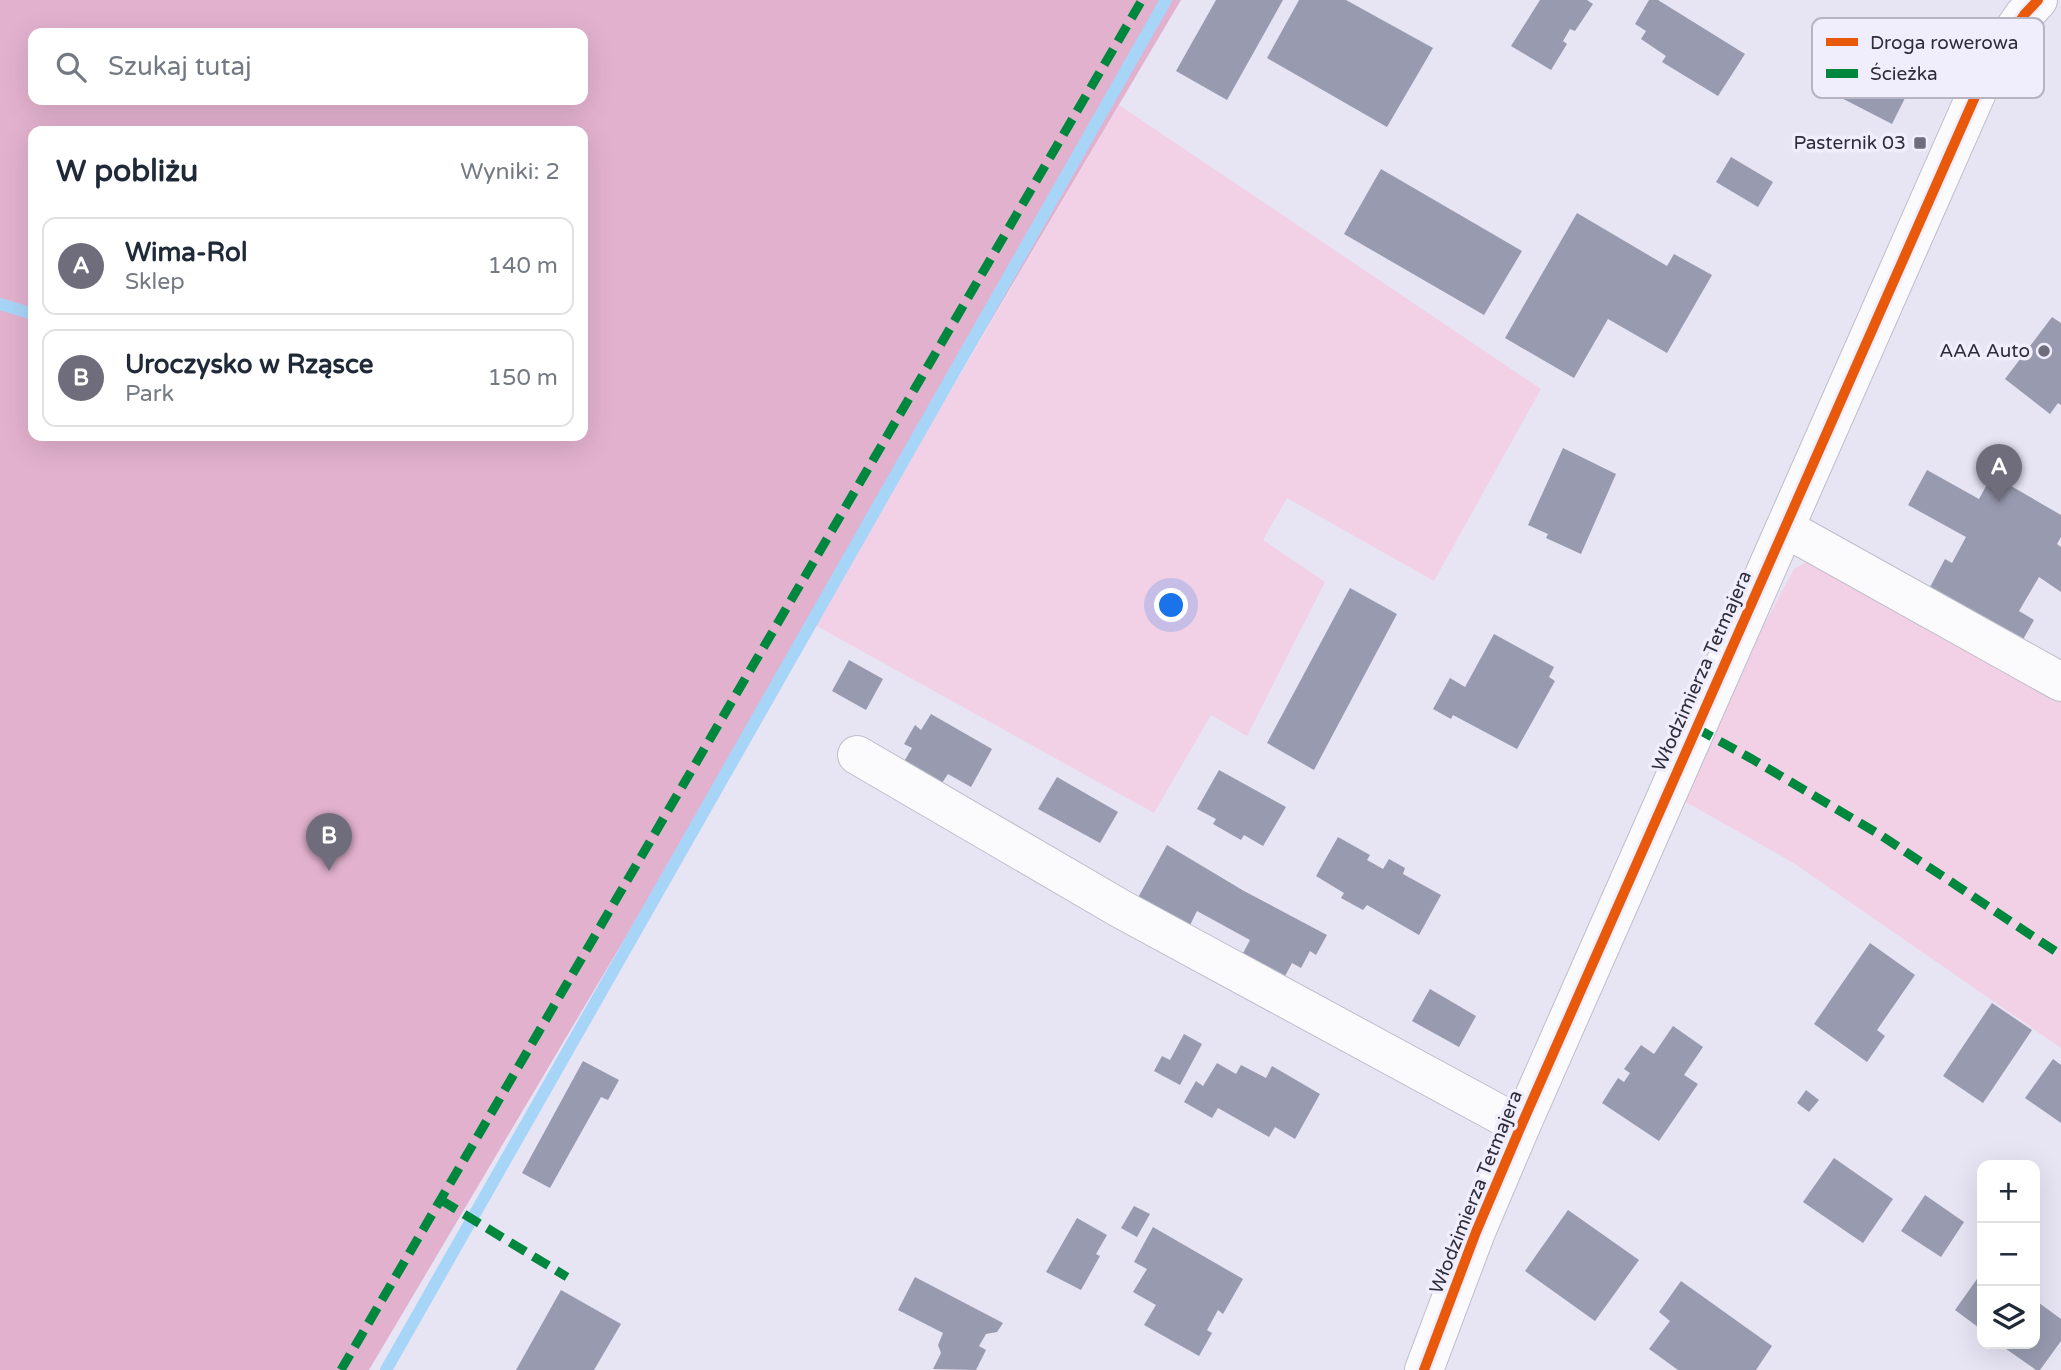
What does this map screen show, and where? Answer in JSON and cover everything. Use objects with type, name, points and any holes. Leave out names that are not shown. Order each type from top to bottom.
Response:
[{"type":"street","name":"Włodzimierza Tetmajera","points":[[2022,18],[2038,0]]},
{"type":"street","name":"Włodzimierza Tetmajera","points":[[1424,1370],[1476,1232],[1521,1126],[1974,98]]},
{"type":"street","points":[[1785,528],[2061,682]]},
{"type":"street","points":[[858,755],[1121,908],[1521,1126]]},
{"type":"shaded area","points":[[0,0],[1181,0],[369,1370],[0,1370]]},
{"type":"shaded area","points":[[1119,105],[1541,389],[1434,581],[1287,498],[1263,540],[1325,582],[1247,736],[1211,715],[1154,813],[813,624]]},
{"type":"shaded area","points":[[1808,561],[2061,696],[2061,1048],[1792,862],[1684,801],[1765,623],[1794,569]]},
{"type":"building","points":[[1216,0],[1283,0],[1227,100],[1176,71]]},
{"type":"building","points":[[1299,0],[1346,0],[1433,48],[1387,127],[1267,58]]},
{"type":"building","points":[[1540,0],[1587,0],[1593,4],[1575,31],[1570,29],[1563,41],[1567,44],[1551,70],[1511,46]]},
{"type":"building","points":[[1649,0],[1658,0],[1745,54],[1718,96],[1662,62],[1666,56],[1641,39],[1646,31],[1635,24]]},
{"type":"building","points":[[1842,98],[1905,98],[1892,124]]},
{"type":"building","points":[[1731,157],[1773,182],[1758,207],[1716,182]]},
{"type":"building","points":[[1381,169],[1522,251],[1484,315],[1344,234]]},
{"type":"building","points":[[1577,213],[1667,266],[1674,254],[1712,275],[1667,353],[1608,319],[1574,378],[1505,338]]},
{"type":"building","name":"AAA Auto","points":[[2052,317],[2061,323],[2061,405],[2058,403],[2050,414],[2005,379]]},
{"type":"building","points":[[1563,448],[1616,474],[1581,554],[1546,538],[1548,534],[1528,525]]},
{"type":"building","points":[[1927,470],[1979,499],[1992,475],[2061,515],[2061,537],[2057,544],[2061,547],[2061,592],[2039,577],[2019,611],[2034,620],[2021,643],[1929,589],[1945,559],[1952,563],[1966,537],[1908,505]]},
{"type":"building","points":[[1350,588],[1397,614],[1314,770],[1267,743]]},
{"type":"building","points":[[1494,634],[1554,667],[1549,677],[1555,681],[1517,749],[1453,715],[1451,719],[1433,709],[1450,678],[1465,687]]},
{"type":"building","points":[[849,660],[883,679],[866,710],[832,691]]},
{"type":"building","points":[[931,714],[992,749],[971,787],[948,774],[936,792],[899,770],[912,748],[904,744],[915,725],[921,730]]},
{"type":"building","points":[[1219,770],[1286,807],[1263,846],[1244,835],[1241,840],[1213,824],[1216,819],[1197,809]]},
{"type":"building","points":[[1057,777],[1118,812],[1100,843],[1038,809]]},
{"type":"building","points":[[1338,837],[1370,855],[1367,860],[1383,869],[1389,859],[1405,868],[1403,874],[1441,895],[1419,935],[1367,905],[1363,910],[1341,898],[1344,893],[1316,876]]},
{"type":"building","points":[[1167,845],[1244,891],[1327,935],[1316,955],[1310,951],[1301,968],[1292,963],[1284,978],[1242,955],[1250,940],[1197,911],[1190,925],[1135,903]]},
{"type":"building","points":[[1870,943],[1915,975],[1877,1030],[1885,1036],[1867,1062],[1814,1024]]},
{"type":"building","points":[[1430,989],[1476,1016],[1459,1047],[1412,1021]]},
{"type":"building","points":[[1992,1003],[2032,1030],[1983,1103],[1943,1076]]},
{"type":"building","points":[[1673,1026],[1703,1047],[1684,1075],[1698,1084],[1659,1141],[1602,1103],[1618,1078],[1624,1082],[1630,1073],[1624,1069],[1641,1045],[1654,1054]]},
{"type":"building","points":[[1184,1034],[1202,1044],[1180,1085],[1154,1071],[1162,1056],[1170,1060]]},
{"type":"building","points":[[2053,1059],[2061,1065],[2061,1123],[2025,1098]]},
{"type":"building","points":[[583,1061],[619,1080],[608,1100],[601,1097],[550,1188],[522,1173]]},
{"type":"building","points":[[1217,1063],[1236,1074],[1241,1065],[1266,1078],[1272,1066],[1320,1094],[1295,1139],[1275,1127],[1269,1137],[1218,1108],[1212,1118],[1184,1102],[1196,1081],[1203,1086]]},
{"type":"building","points":[[1806,1090],[1819,1100],[1809,1112],[1797,1103]]},
{"type":"building","points":[[1834,1158],[1893,1199],[1863,1243],[1803,1202]]},
{"type":"building","points":[[1925,1195],[1964,1222],[1941,1257],[1901,1231]]},
{"type":"building","points":[[1134,1206],[1150,1214],[1137,1237],[1121,1228]]},
{"type":"building","points":[[1568,1210],[1639,1260],[1595,1321],[1525,1271]]},
{"type":"building","points":[[1077,1218],[1107,1235],[1096,1254],[1100,1256],[1081,1290],[1046,1272]]},
{"type":"building","points":[[1153,1227],[1243,1279],[1223,1314],[1218,1310],[1207,1330],[1212,1333],[1199,1356],[1144,1325],[1156,1305],[1133,1292],[1147,1269],[1134,1262]]},
{"type":"building","points":[[915,1277],[1003,1323],[997,1332],[986,1334],[979,1346],[986,1350],[976,1370],[933,1369],[941,1353],[938,1345],[943,1333],[898,1310]]},
{"type":"building","points":[[1977,1279],[1977,1326],[1955,1310]]},
{"type":"building","points":[[1681,1281],[1772,1346],[1756,1370],[1678,1370],[1649,1349],[1670,1321],[1659,1312]]},
{"type":"building","points":[[561,1290],[621,1324],[594,1370],[516,1370]]},
{"type":"building","points":[[2040,1304],[2061,1319],[2061,1341],[2040,1370],[2036,1370],[2006,1349],[2040,1349]]},
{"type":"waterway","points":[[386,1370],[1166,0]]},
{"type":"waterway","points":[[0,304],[28,312]]},
{"type":"marked path","points":[[341,1370],[1142,0]]},
{"type":"marked path","points":[[1696,728],[1882,836],[2061,955]]},
{"type":"marked path","points":[[441,1200],[567,1277]]},
{"type":"cycle path","points":[[2022,18],[2038,0]]},
{"type":"cycle path","points":[[1424,1370],[1476,1232],[1521,1126],[1974,98]]},
{"type":"place","name":"Pasternik 03","points":[[1920,143]]},
{"type":"place","name":"AAA Auto","points":[[2044,351]]},
{"type":"place","name":"Wima-Rol","points":[[1999,502]]},
{"type":"place","name":"Uroczysko w Rząsce","points":[[329,871]]}]
